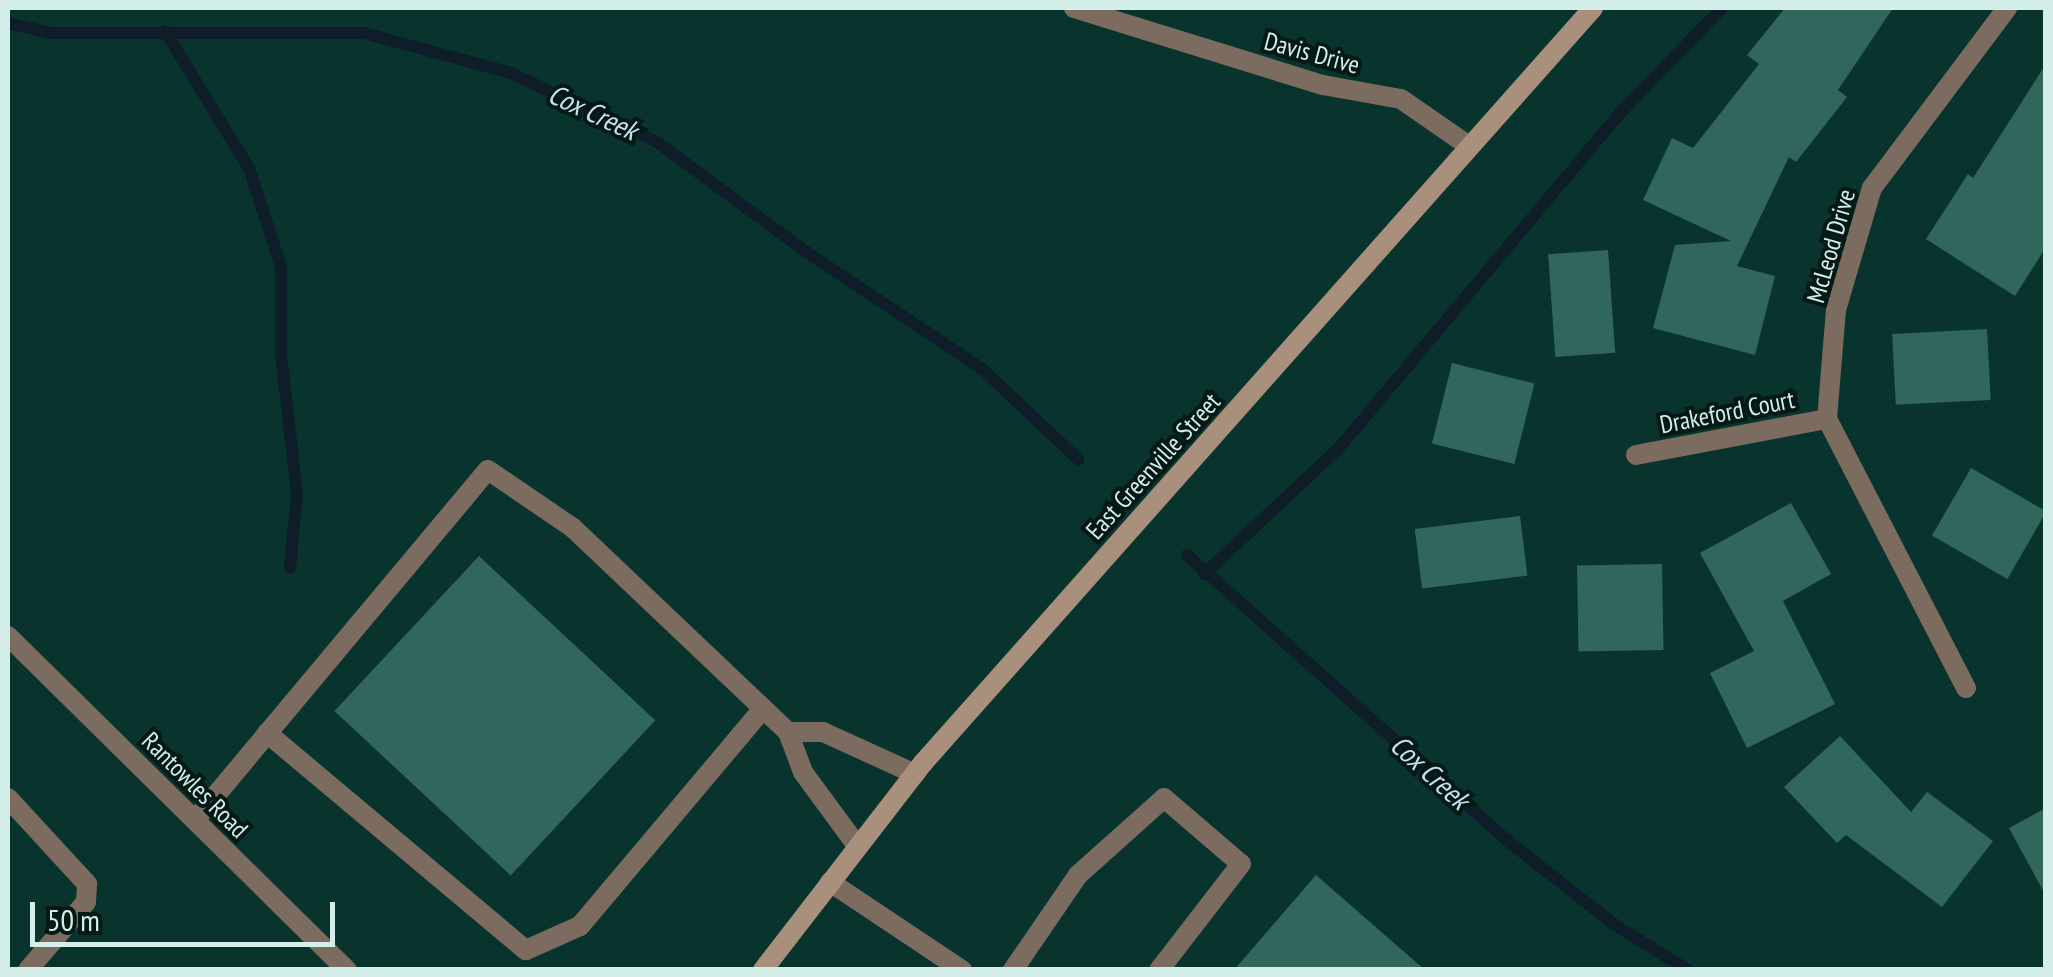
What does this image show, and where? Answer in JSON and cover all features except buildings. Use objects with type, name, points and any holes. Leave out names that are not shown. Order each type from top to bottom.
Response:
[{"type":"main road","name":"East Greenville Street","points":[[763,970],[915,774],[1593,8]]},
{"type":"street","name":"Davis Drive","points":[[1074,8],[1323,85],[1401,100],[1469,146]]},
{"type":"street","name":"McLeod Drive","points":[[1827,419],[1836,310],[1872,188],[2007,8]]},
{"type":"street","name":"Drakeford Court","points":[[1636,455],[1827,419]]},
{"type":"street","points":[[1827,419],[1966,688]]},
{"type":"street","points":[[194,820],[488,470],[574,528],[788,732],[803,772],[858,847]]},
{"type":"street","name":"Rantowles Road","points":[[8,636],[347,970]]},
{"type":"street","points":[[267,733],[526,950],[580,926],[763,709]]},
{"type":"street","points":[[788,732],[823,732],[915,774]]},
{"type":"street","points":[[8,798],[87,884],[86,902],[28,970]]},
{"type":"street","points":[[1013,970],[1078,875],[1164,798],[1241,864],[1158,970]]},
{"type":"street","points":[[830,882],[962,970]]},
{"type":"waterway","points":[[1204,574],[1339,448],[1621,112],[1722,8]]},
{"type":"waterway","name":"Cox Creek","points":[[8,23],[51,33],[364,33],[511,73],[657,142],[805,251],[981,368],[1079,460]]},
{"type":"waterway","points":[[165,31],[249,168],[281,267],[281,354],[297,495],[290,568]]},
{"type":"waterway","name":"Cox Creek","points":[[1187,555],[1508,841],[1615,925],[1688,970]]}]
